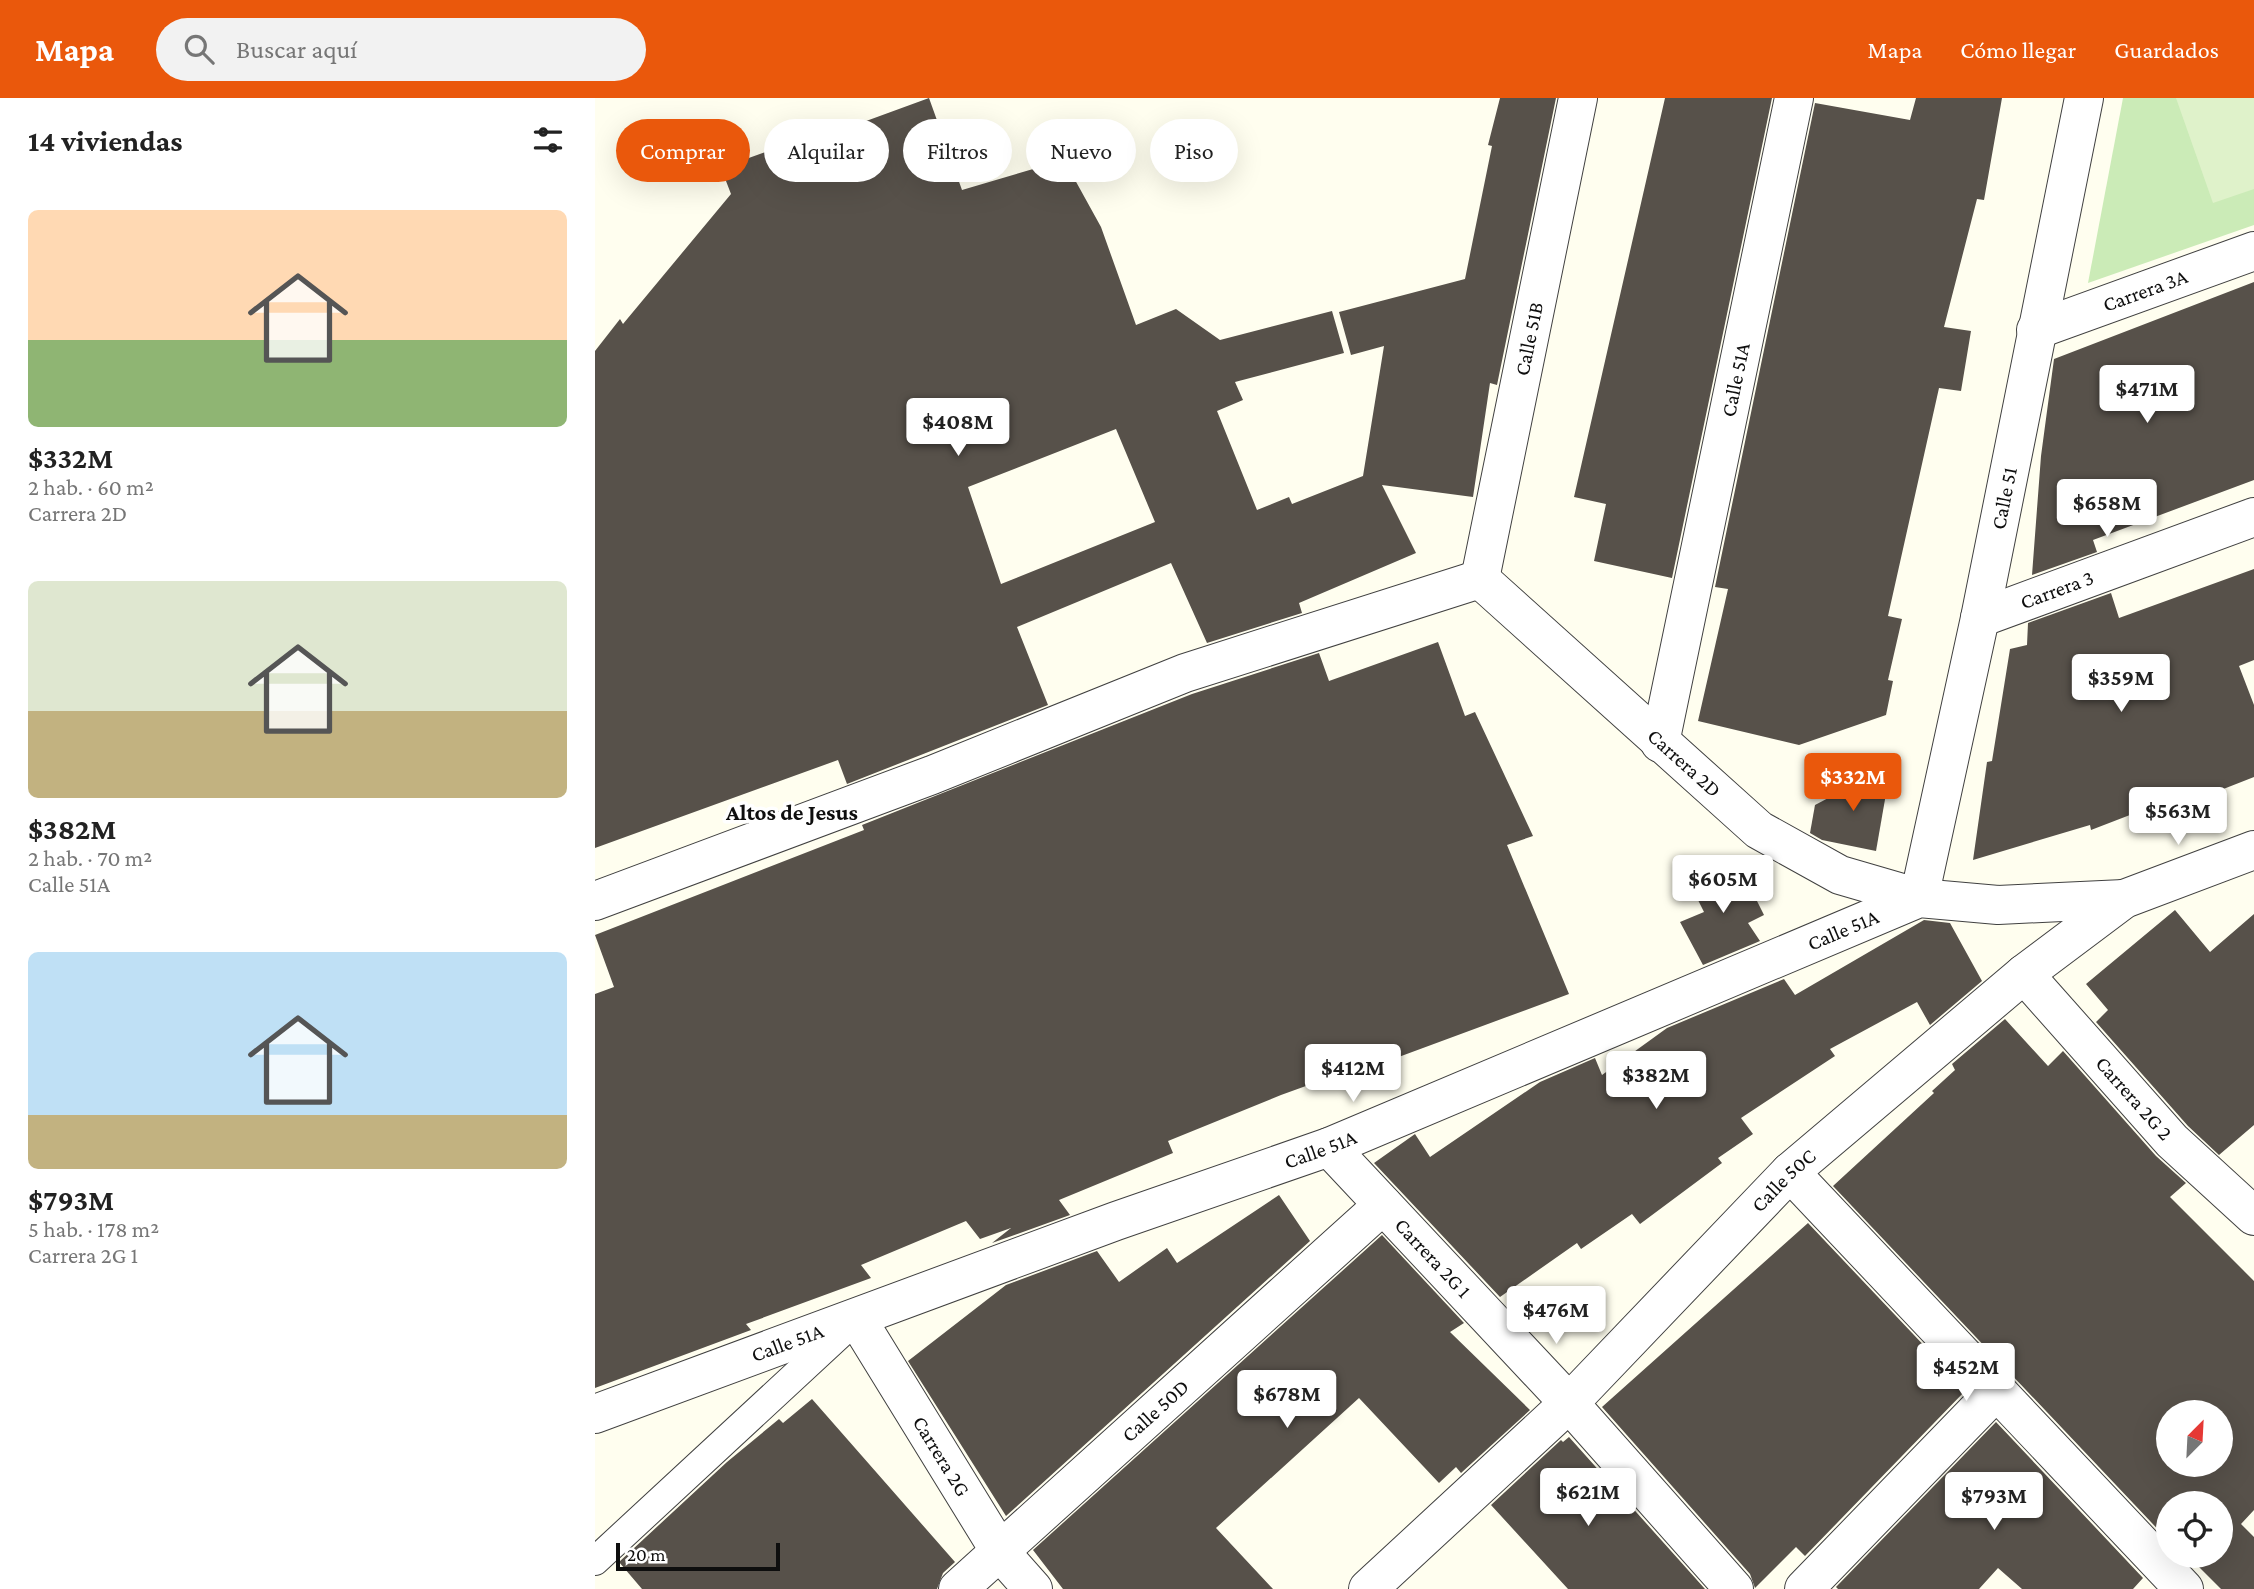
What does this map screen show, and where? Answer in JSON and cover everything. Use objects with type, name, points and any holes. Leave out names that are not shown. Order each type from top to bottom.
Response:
[{"type":"street","name":"Calle 51B","points":[[1481,579],[1578,98]]},
{"type":"street","name":"Calle 51A","points":[[1660,743],[1794,98]]},
{"type":"street","name":"Calle 51","points":[[1919,898],[1980,618],[2084,98]]},
{"type":"street","name":"Carrera 3A","points":[[2036,330],[2254,251]]},
{"type":"street","name":"Carrera 3","points":[[1980,618],[2254,517]]},
{"type":"street","name":"Carrera 2D","points":[[1481,579],[1759,830],[1840,875],[1919,898]]},
{"type":"street","points":[[595,901],[932,775],[1185,673],[1481,579]]},
{"type":"street","name":"Calle 50C","points":[[1367,1589],[1569,1403],[1790,1172],[2024,974],[2123,899],[2254,850]]},
{"type":"street","name":"Calle 51A","points":[[595,1414],[1116,1221],[1329,1147],[1919,898],[1998,905],[2123,899]]},
{"type":"street","name":"Carrera 2G 2","points":[[2024,974],[2172,1141],[2254,1216]]},
{"type":"street","name":"Carrera 2G 1","points":[[1329,1147],[1569,1403],[1734,1589]]},
{"type":"street","points":[[1790,1172],[2178,1587]]},
{"type":"street","name":"Calle 50D","points":[[958,1589],[1001,1553],[1383,1205]]},
{"type":"street","name":"Carrera 2G","points":[[857,1319],[1001,1553],[1033,1589]]},
{"type":"street","points":[[1804,1589],[1996,1391]]},
{"type":"lane","points":[[595,1562],[857,1319]]},
{"type":"green space","points":[[2123,98],[2254,98],[2254,225],[2088,283]]},
{"type":"green space","points":[[2176,98],[2254,98],[2254,189],[2213,203]]},
{"type":"building","points":[[929,98],[937,119],[903,119],[903,182],[959,182],[962,190],[989,182],[1012,182],[1012,175],[1026,171],[1026,182],[1076,182],[1101,227],[1136,325],[1176,309],[1220,340],[1332,311],[1344,353],[1235,382],[1243,400],[1217,411],[1257,510],[1289,497],[1292,504],[1363,476],[1384,346],[1351,355],[1339,312],[1465,279],[1492,146],[1488,145],[1500,98],[1556,98],[1497,385],[1490,383],[1473,497],[1382,485],[1416,553],[1299,603],[1302,613],[1207,643],[1171,563],[1017,627],[1048,705],[847,784],[838,760],[595,848],[595,351],[620,319],[623,324],[731,194],[726,182],[750,182],[750,158],[764,152],[764,182],[889,182],[889,119],[872,119]],"holes":[[[1116,429],[1155,522],[1001,584],[968,487]]]},
{"type":"building","points":[[1665,98],[1772,98],[1672,578],[1594,561],[1606,504],[1574,497]]},
{"type":"building","points":[[1916,98],[2002,98],[1984,200],[1977,199],[1944,327],[1971,331],[1961,391],[1939,388],[1888,616],[1902,619],[1888,680],[1893,681],[1886,715],[1799,745],[1698,721],[1728,589],[1715,587],[1815,103],[1910,120]]},
{"type":"building","points":[[2254,282],[2254,480],[2093,540],[2097,552],[2032,575],[2041,456],[2054,359]]},
{"type":"building","points":[[2254,569],[2254,660],[2239,666],[2254,705],[2254,777],[2203,797],[2200,788],[2091,830],[2090,825],[1973,860],[1987,762],[1992,761],[2010,649],[2027,645],[2028,623],[2111,593],[2119,618]]},
{"type":"building","points":[[1438,642],[1465,716],[1475,712],[1533,836],[1507,845],[1569,994],[1377,1065],[1375,1061],[1281,1095],[1168,1141],[1173,1153],[1059,1200],[1070,1215],[992,1243],[1011,1228],[980,1239],[966,1221],[861,1265],[871,1278],[746,1324],[751,1330],[595,1388],[595,994],[614,987],[595,935],[864,830],[862,825],[1192,694],[1319,653],[1329,681]]},
{"type":"building","points":[[1891,765],[1876,851],[1822,840],[1810,833],[1815,805]]},
{"type":"building","points":[[1737,861],[1764,915],[1748,923],[1760,941],[1703,965],[1680,922],[1704,912],[1690,884]]},
{"type":"building","points":[[2175,910],[2210,952],[2254,914],[2254,1125],[2219,1155],[2188,1126],[2096,1022],[2108,1010],[2086,984]]},
{"type":"building","points":[[1924,920],[1950,923],[1982,981],[1930,1025],[1917,1002],[1830,1049],[1835,1056],[1741,1118],[1753,1134],[1718,1158],[1722,1163],[1640,1224],[1632,1214],[1581,1249],[1577,1243],[1500,1297],[1374,1163],[1415,1134],[1430,1157],[1540,1082],[1595,1058],[1602,1075],[1667,1028],[1784,979],[1795,995]]},
{"type":"building","points":[[2005,1019],[2048,1066],[2063,1051],[2156,1156],[2186,1183],[2170,1197],[2254,1281],[2254,1510],[2241,1524],[2254,1537],[2254,1589],[2221,1589],[2200,1568],[2233,1568],[2233,1491],[2156,1491],[2156,1527],[1833,1186],[1934,1093],[1932,1091],[1955,1070],[1952,1064]]},
{"type":"building","points":[[1279,1195],[1310,1241],[1006,1516],[908,1361],[1006,1285],[1097,1251],[1119,1282],[1167,1248],[1177,1263]]},
{"type":"building","points":[[1808,1223],[1966,1390],[1805,1556],[1796,1547],[1755,1588],[1750,1574],[1602,1407]]},
{"type":"building","points":[[1382,1235],[1464,1323],[1450,1332],[1530,1410],[1461,1473],[1456,1467],[1439,1483],[1359,1398],[1216,1528],[1273,1589],[1063,1589],[1033,1550]]},
{"type":"building","points":[[812,1399],[955,1562],[943,1573],[937,1589],[642,1589],[619,1562],[727,1462],[779,1419],[783,1423]]},
{"type":"building","points":[[1996,1422],[2143,1578],[2133,1589],[2022,1589],[1998,1568],[1979,1589],[1838,1589],[1836,1587]]},
{"type":"building","points":[[1569,1437],[1705,1589],[1568,1589],[1491,1505],[1561,1440],[1563,1442]]},
{"type":"district","name":"Altos de Jesus","points":[[792,812]]}]
